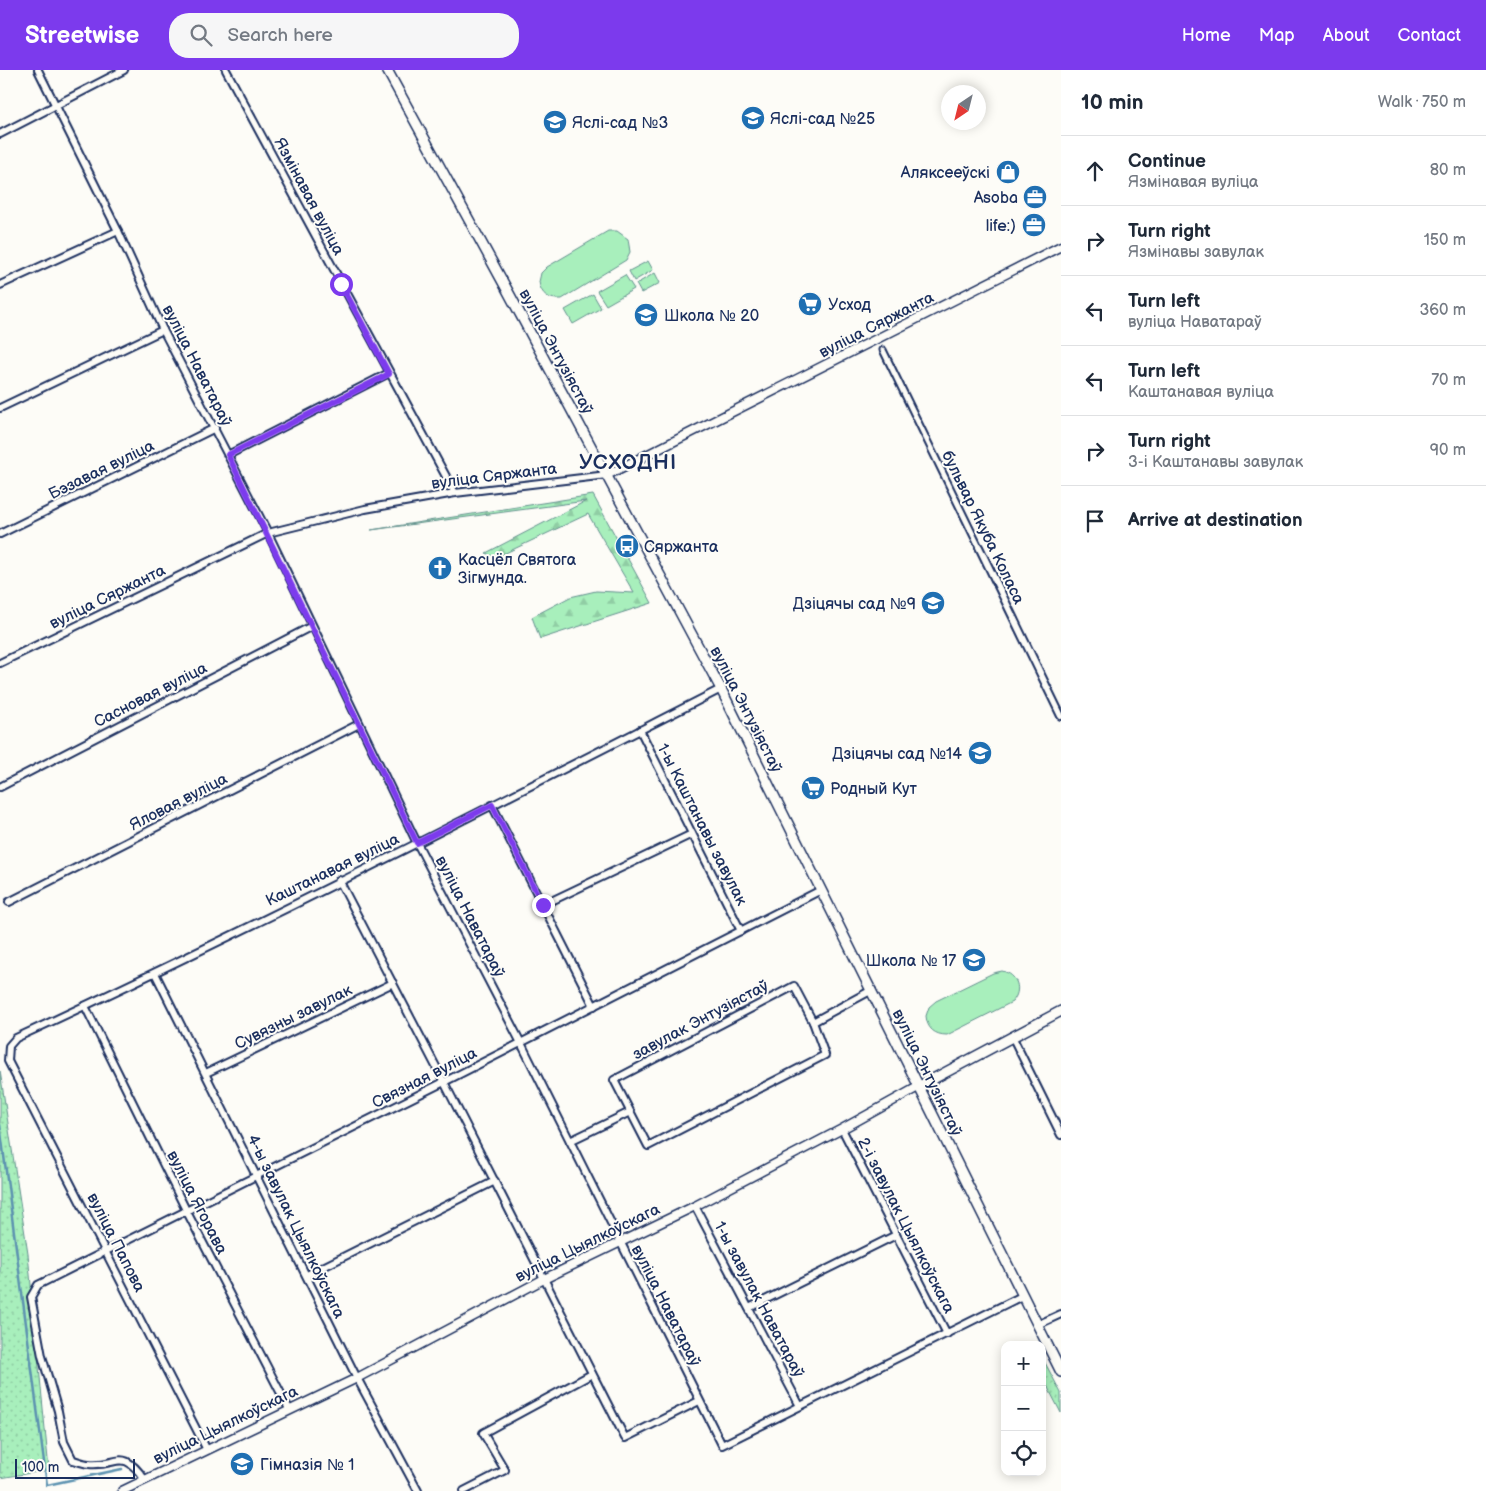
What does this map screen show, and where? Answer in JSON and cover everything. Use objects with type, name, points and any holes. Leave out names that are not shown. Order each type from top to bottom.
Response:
[{"type":"main road","name":"вуліца Энтузіястаў","points":[[387,70],[721,689],[1061,1372]]},
{"type":"main road","name":"вуліца Цыялкоўскага","points":[[918,1087],[1061,1010]]},
{"type":"street","name":"вуліца Наватараў","points":[[38,70],[118,231],[163,330],[268,533],[417,843],[521,1043],[722,1445],[1022,1296]]},
{"type":"street","points":[[0,134],[124,70]]},
{"type":"street","name":"Язмінавая вуліца","points":[[226,70],[455,493]]},
{"type":"street","points":[[0,285],[118,231]]},
{"type":"street","name":"вуліца Сяржанта","points":[[0,663],[268,533],[365,509],[455,493],[607,475],[1061,246]]},
{"type":"street","points":[[0,408],[163,330]]},
{"type":"street","name":"бульвар Якуба Коласа","points":[[883,350],[1061,716]]},
{"type":"street","points":[[228,455],[389,374]]},
{"type":"street","name":"Бэзавая вуліца","points":[[0,534],[214,428]]},
{"type":"street","name":"Сасновая вуліца","points":[[0,787],[312,626]]},
{"type":"street","name":"Каштанавая вуліца","points":[[9,1046],[16,1038],[155,973],[721,689]]},
{"type":"street","name":"Яловая вуліца","points":[[9,902],[359,724]]},
{"type":"street","name":"1-ы Каштанавы завулак","points":[[640,730],[741,931]]},
{"type":"street","points":[[492,805],[594,1006]]},
{"type":"street","points":[[543,905],[692,834]]},
{"type":"street","points":[[339,880],[625,1438],[699,1400]]},
{"type":"street","name":"Связная вуліца","points":[[146,1480],[136,1466],[122,1459],[90,1465],[73,1460],[64,1442],[58,1411],[42,1356],[31,1297],[38,1285],[444,1082],[821,890]]},
{"type":"street","name":"4-ы завулак Цыялкоўскага","points":[[155,973],[307,1275],[356,1378],[418,1491]]},
{"type":"street","name":"Сувязны завулак","points":[[206,1073],[393,984]]},
{"type":"street","name":"завулак Энтузіястаў","points":[[794,986],[812,1022],[825,1055],[648,1146],[614,1080],[794,986]]},
{"type":"street","points":[[812,1022],[872,990]]},
{"type":"street","name":"вуліца Ягорава","points":[[85,1006],[186,1210],[289,1409]]},
{"type":"street","points":[[1012,1036],[1061,1135]]},
{"type":"street","name":"вуліца Папова","points":[[9,1046],[8,1061],[207,1450]]},
{"type":"street","name":"вуліца Цыялкоўскага","points":[[122,1491],[356,1378],[544,1279],[695,1206],[918,1087]]},
{"type":"street","points":[[570,1141],[630,1112]]},
{"type":"street","name":"2-і завулак Цыялкоўскага","points":[[842,1129],[947,1334]]},
{"type":"street","points":[[307,1275],[494,1181]]},
{"type":"street","name":"1-ы завулак Наватараў","points":[[695,1206],[800,1406]]},
{"type":"street","points":[[749,1308],[896,1235]]},
{"type":"street","points":[[1037,1325],[1061,1314]]},
{"type":"street","points":[[464,1491],[504,1470],[483,1433],[592,1374]]},
{"type":"green space","points":[[608,231],[617,231],[628,239],[630,252],[626,260],[562,299],[553,299],[546,296],[540,287],[541,273],[547,267]]},
{"type":"green space","points":[[648,261],[653,270],[634,281],[629,271]]},
{"type":"green space","points":[[655,273],[660,283],[641,293],[636,284]]},
{"type":"green space","points":[[625,275],[634,289],[606,305],[597,291]]},
{"type":"green space","points":[[593,294],[601,308],[573,324],[565,310]]},
{"type":"green space","points":[[593,495],[652,603],[540,639],[532,617],[570,597],[596,591],[634,593],[588,514],[495,558],[486,553],[586,501],[371,530]]},
{"type":"green space","points":[[1002,971],[1011,975],[1017,983],[1017,993],[1012,1002],[947,1035],[939,1034],[930,1028],[926,1016],[929,1007],[936,1001],[993,973]]},
{"type":"green space","points":[[0,1071],[28,1254],[49,1470],[0,1478]]},
{"type":"green space","points":[[1046,1365],[1061,1393],[1061,1413],[1046,1384]]},
{"type":"waterway","points":[[0,1125],[47,1485],[122,1469]]},
{"type":"place","name":"Яслі-сад №25","points":[[753,118]]},
{"type":"place","name":"Яслі-сад №3","points":[[555,122]]},
{"type":"place","name":"Аляксееўскі","points":[[1008,172]]},
{"type":"place","name":"Asoba","points":[[1035,197]]},
{"type":"place","name":"life:)","points":[[1034,225]]},
{"type":"place","name":"Усход","points":[[810,304]]},
{"type":"place","name":"Школа № 20","points":[[646,315]]},
{"type":"place","name":"Сяржанта","points":[[627,546]]},
{"type":"place","name":"Касцёл Святога Зігмунда.","points":[[440,568]]},
{"type":"place","name":"Дзіцячы сад №9","points":[[933,603]]},
{"type":"place","name":"Дзіцячы сад №14","points":[[980,753]]},
{"type":"place","name":"Родный Кут","points":[[813,788]]},
{"type":"place","name":"Школа № 17","points":[[974,960]]},
{"type":"place","name":"Гімназія № 1","points":[[242,1464]]},
{"type":"district","name":"УСХОДНІ","points":[[628,462]]},
{"type":"route","points":[[341,284],[389,374],[228,455],[268,533],[417,843],[492,805],[543,905]]}]
